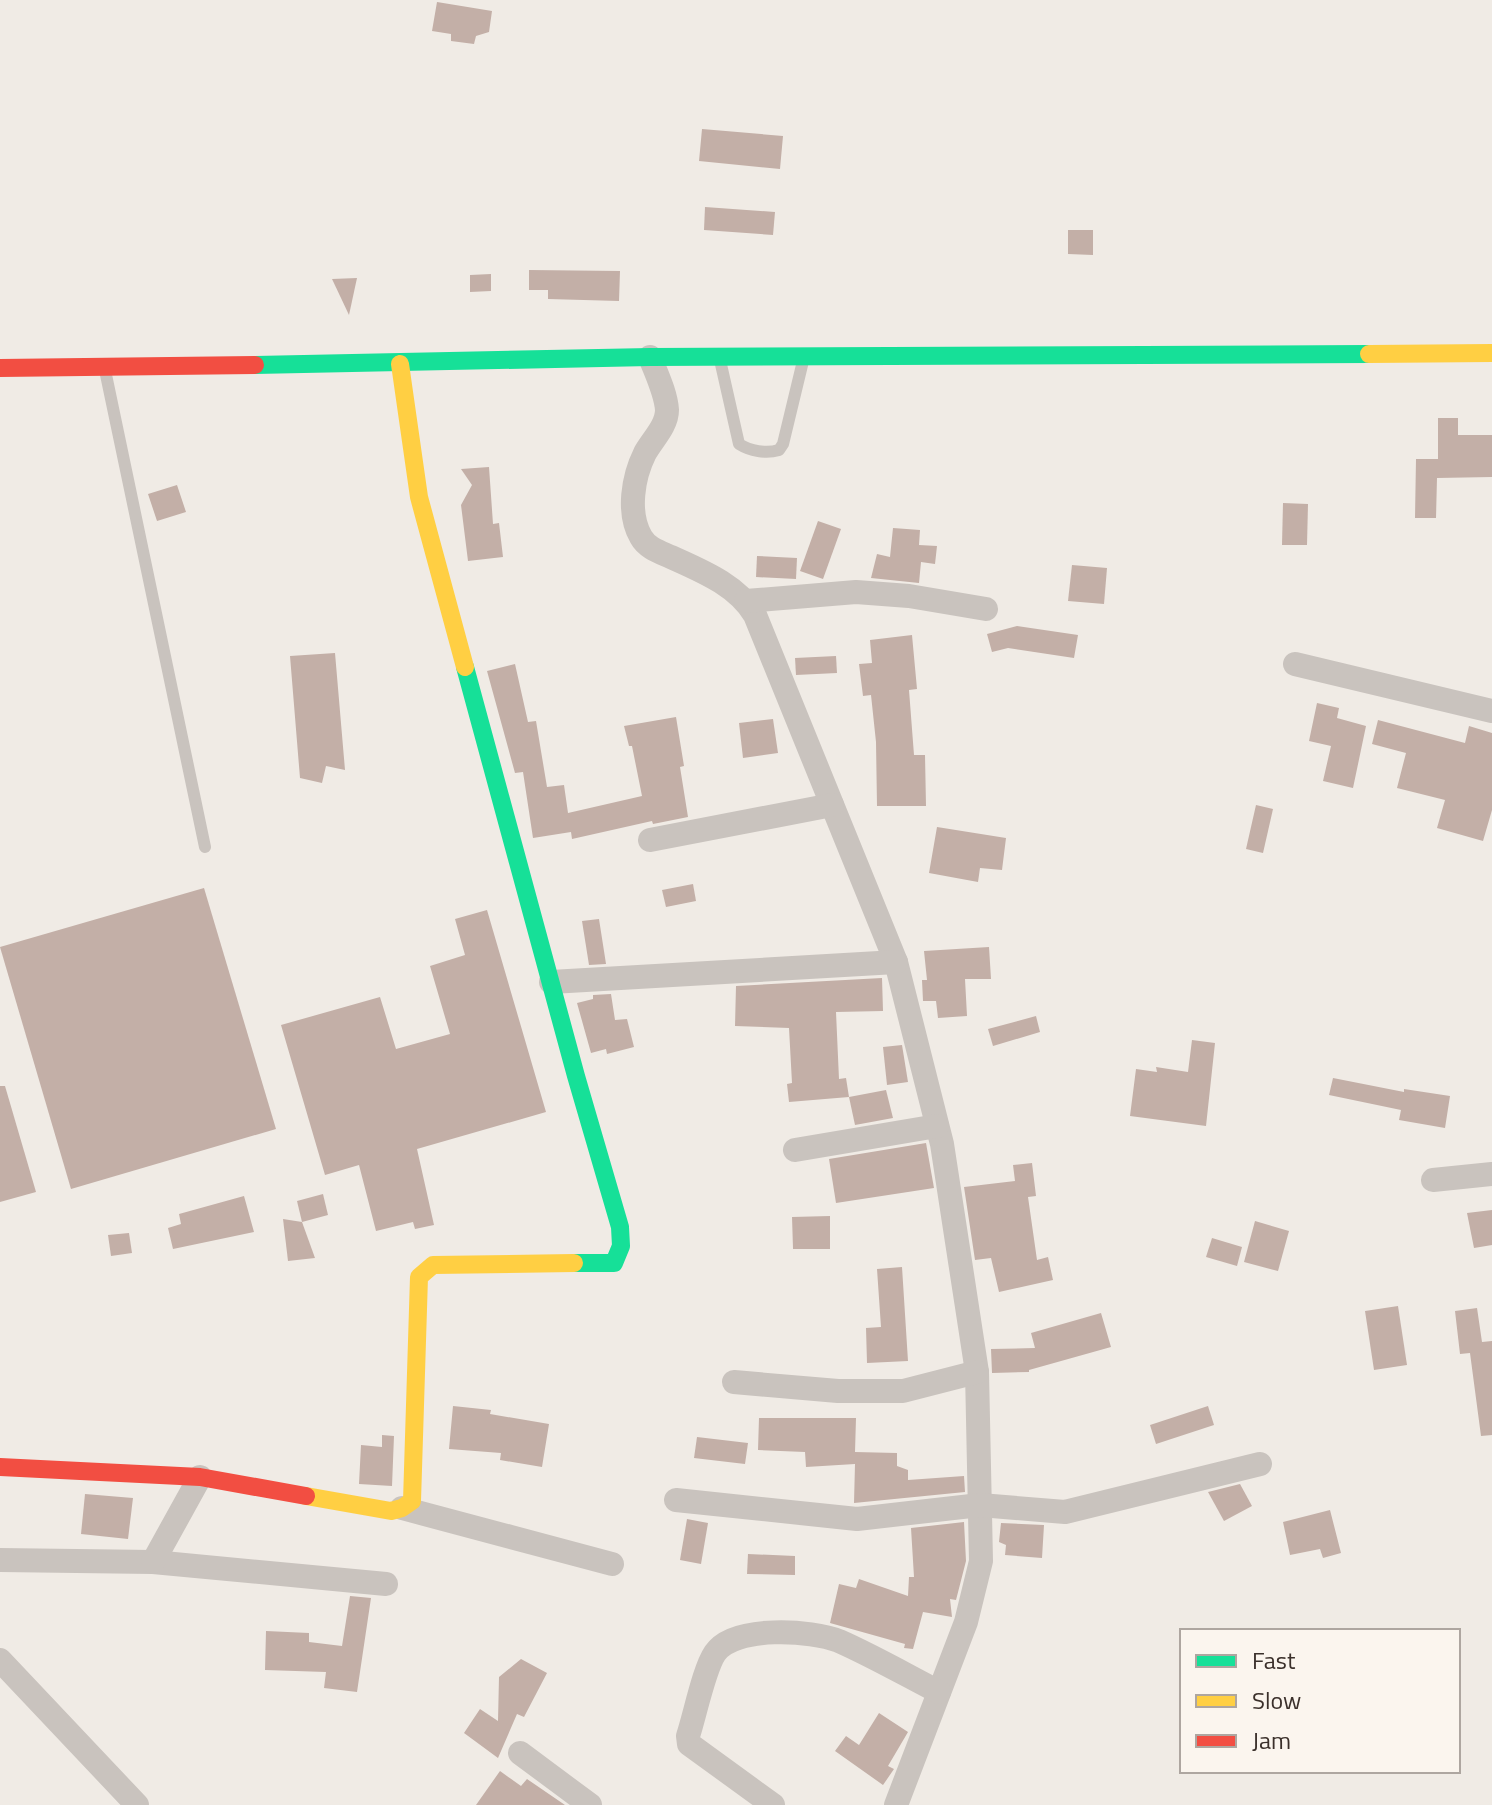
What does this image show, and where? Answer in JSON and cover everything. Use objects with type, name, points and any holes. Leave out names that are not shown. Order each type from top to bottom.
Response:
[{"type":"street","points":[[0,368],[400,364],[650,357],[1492,353]]},
{"type":"street","points":[[650,357],[667,412],[645,454],[634,490],[634,518],[641,538],[653,549],[735,590],[755,615],[896,962],[937,1126],[977,1372],[981,1561],[975,1592],[896,1805]]},
{"type":"street","points":[[0,1467],[200,1477],[391,1511],[402,1508],[412,1501],[419,1277],[433,1265],[614,1263],[620,1253],[623,1241],[620,1227],[419,497],[400,364]]},
{"type":"street","points":[[746,601],[856,592],[909,596],[986,609]]},
{"type":"street","points":[[1295,664],[1492,711]]},
{"type":"street","points":[[650,840],[832,805]]},
{"type":"street","points":[[551,982],[896,962]]},
{"type":"street","points":[[795,1150],[937,1126]]},
{"type":"street","points":[[1433,1180],[1492,1174]]},
{"type":"street","points":[[734,1382],[838,1391],[903,1391],[977,1372]]},
{"type":"street","points":[[676,1500],[857,1519],[980,1505],[1065,1512],[1260,1464]]},
{"type":"street","points":[[153,1562],[200,1477]]},
{"type":"street","points":[[402,1508],[612,1564]]},
{"type":"street","points":[[0,1560],[153,1562],[386,1584]]},
{"type":"street","points":[[773,1805],[689,1744],[688,1736],[710,1664],[715,1652],[726,1644],[740,1637],[761,1633],[816,1635],[838,1641],[939,1692]]},
{"type":"street","points":[[0,1660],[137,1805]]},
{"type":"street","points":[[520,1753],[590,1805]]},
{"type":"lane","points":[[719,357],[739,444],[747,450],[772,452],[779,450],[783,444],[804,356]]},
{"type":"lane","points":[[104,367],[205,847]]},
{"type":"building","points":[[437,2],[492,11],[489,32],[476,36],[474,44],[451,41],[451,34],[432,31]]},
{"type":"building","points":[[702,129],[783,136],[780,169],[699,161]]},
{"type":"building","points":[[705,207],[775,212],[773,235],[704,230]]},
{"type":"building","points":[[1068,230],[1093,230],[1093,255],[1068,254]]},
{"type":"building","points":[[529,270],[620,271],[619,301],[548,299],[548,290],[529,290]]},
{"type":"building","points":[[491,274],[491,291],[470,292],[470,275]]},
{"type":"building","points":[[357,278],[349,315],[332,279]]},
{"type":"building","points":[[1438,418],[1458,418],[1458,435],[1492,435],[1492,477],[1437,478],[1436,518],[1415,518],[1416,459],[1438,459]]},
{"type":"building","points":[[489,467],[493,524],[499,523],[503,557],[468,561],[461,505],[472,485],[461,469]]},
{"type":"building","points":[[177,485],[186,512],[157,521],[148,494]]},
{"type":"building","points":[[1283,503],[1308,504],[1307,545],[1282,545]]},
{"type":"building","points":[[818,521],[841,529],[823,579],[800,571]]},
{"type":"building","points":[[893,528],[920,530],[919,545],[937,546],[935,564],[921,562],[919,583],[871,578],[877,554],[890,557]]},
{"type":"building","points":[[757,556],[797,558],[796,579],[756,577]]},
{"type":"building","points":[[1072,565],[1107,568],[1104,604],[1068,601]]},
{"type":"building","points":[[1017,626],[1078,635],[1074,658],[1008,648],[992,652],[987,634]]},
{"type":"building","points":[[912,635],[917,689],[909,690],[914,755],[925,755],[926,806],[877,806],[876,742],[871,695],[863,696],[859,664],[872,663],[870,640]]},
{"type":"building","points":[[335,653],[345,770],[326,766],[322,783],[300,778],[290,656]]},
{"type":"building","points":[[836,656],[837,673],[796,675],[795,658]]},
{"type":"building","points":[[515,664],[528,722],[536,721],[547,787],[564,785],[568,813],[642,796],[632,746],[629,746],[624,726],[676,717],[688,817],[653,824],[652,821],[572,839],[571,832],[533,838],[523,772],[515,773],[487,671]]},
{"type":"building","points":[[1317,703],[1339,708],[1337,718],[1366,726],[1353,788],[1323,781],[1331,746],[1309,741]]},
{"type":"building","points":[[773,719],[778,753],[743,758],[739,723]]},
{"type":"building","points":[[1378,720],[1465,743],[1469,726],[1492,733],[1492,810],[1483,841],[1437,828],[1445,800],[1397,788],[1406,753],[1372,744]]},
{"type":"building","points":[[1256,805],[1273,809],[1263,853],[1246,849]]},
{"type":"building","points":[[937,827],[1006,838],[1002,870],[980,868],[978,882],[929,873]]},
{"type":"building","points":[[693,884],[696,901],[666,907],[662,890]]},
{"type":"building","points":[[204,888],[276,1129],[71,1189],[0,947]]},
{"type":"building","points":[[487,910],[546,1112],[417,1149],[434,1225],[415,1229],[413,1222],[376,1231],[359,1165],[325,1175],[281,1025],[380,997],[396,1049],[450,1034],[430,966],[465,955],[455,919]]},
{"type":"building","points":[[599,919],[606,964],[589,965],[582,921]]},
{"type":"building","points":[[989,947],[991,979],[965,979],[967,1016],[938,1018],[936,1001],[923,1001],[922,980],[927,980],[924,951]]},
{"type":"building","points":[[882,978],[883,1011],[836,1012],[839,1079],[846,1078],[849,1097],[789,1102],[787,1084],[792,1083],[789,1028],[735,1026],[736,986]]},
{"type":"building","points":[[611,994],[615,1020],[627,1019],[634,1047],[607,1054],[606,1049],[591,1053],[577,1003],[593,999],[593,995]]},
{"type":"building","points":[[1036,1016],[1040,1032],[993,1046],[988,1029]]},
{"type":"building","points":[[1192,1040],[1215,1043],[1206,1126],[1130,1116],[1136,1069],[1157,1072],[1156,1067],[1188,1072]]},
{"type":"building","points":[[902,1045],[908,1082],[887,1085],[883,1047]]},
{"type":"building","points":[[1333,1078],[1404,1092],[1404,1089],[1450,1096],[1445,1128],[1399,1120],[1401,1110],[1329,1095]]},
{"type":"building","points":[[0,1086],[5,1086],[36,1192],[0,1202]]},
{"type":"building","points":[[886,1090],[893,1118],[855,1125],[849,1097]]},
{"type":"building","points":[[926,1143],[934,1188],[836,1203],[829,1159]]},
{"type":"building","points":[[1032,1163],[1036,1196],[1028,1197],[1037,1260],[1048,1257],[1053,1280],[999,1292],[991,1258],[975,1260],[964,1187],[1015,1181],[1013,1165]]},
{"type":"building","points":[[323,1194],[328,1215],[302,1222],[297,1201]]},
{"type":"building","points":[[244,1196],[254,1232],[173,1249],[168,1228],[181,1224],[179,1214]]},
{"type":"building","points":[[1492,1210],[1492,1245],[1474,1248],[1467,1213]]},
{"type":"building","points":[[830,1216],[830,1249],[793,1249],[792,1217]]},
{"type":"building","points":[[283,1219],[302,1222],[315,1258],[288,1261]]},
{"type":"building","points":[[1255,1221],[1289,1231],[1278,1271],[1244,1262]]},
{"type":"building","points":[[129,1233],[132,1253],[111,1256],[108,1235]]},
{"type":"building","points":[[1212,1238],[1242,1247],[1237,1266],[1206,1257]]},
{"type":"building","points":[[902,1267],[908,1361],[867,1363],[866,1328],[881,1327],[877,1269]]},
{"type":"building","points":[[1398,1306],[1407,1365],[1374,1370],[1365,1311]]},
{"type":"building","points":[[1477,1308],[1482,1342],[1492,1341],[1492,1435],[1481,1436],[1470,1353],[1460,1354],[1455,1311]]},
{"type":"building","points":[[1101,1313],[1111,1347],[1029,1372],[992,1373],[991,1349],[1035,1348],[1031,1333]]},
{"type":"building","points":[[453,1406],[491,1410],[490,1414],[549,1424],[542,1467],[500,1460],[501,1453],[449,1449]]},
{"type":"building","points":[[1208,1406],[1214,1425],[1156,1444],[1150,1425]]},
{"type":"building","points":[[759,1418],[856,1418],[855,1452],[897,1453],[897,1466],[908,1470],[908,1480],[964,1476],[965,1492],[854,1503],[855,1464],[806,1467],[805,1452],[758,1450]]},
{"type":"building","points":[[382,1435],[394,1436],[392,1486],[359,1484],[361,1445],[382,1447]]},
{"type":"building","points":[[697,1437],[748,1443],[745,1464],[694,1458]]},
{"type":"building","points":[[1240,1484],[1252,1506],[1224,1521],[1208,1492]]},
{"type":"building","points":[[85,1494],[133,1498],[128,1539],[81,1534]]},
{"type":"building","points":[[1330,1510],[1341,1553],[1323,1558],[1320,1549],[1290,1555],[1283,1522]]},
{"type":"building","points":[[687,1519],[708,1523],[701,1564],[680,1560]]},
{"type":"building","points":[[964,1522],[966,1561],[956,1600],[950,1599],[952,1617],[923,1612],[913,1649],[830,1623],[839,1584],[856,1588],[859,1579],[908,1596],[909,1577],[914,1577],[911,1528]]},
{"type":"building","points":[[1001,1523],[1044,1525],[1042,1558],[1005,1555],[1006,1545],[999,1542]]},
{"type":"building","points":[[748,1554],[795,1556],[795,1575],[747,1574]]},
{"type":"building","points":[[350,1596],[371,1598],[357,1692],[324,1688],[326,1672],[265,1670],[266,1631],[309,1633],[309,1642],[342,1646]]},
{"type":"building","points":[[521,1659],[547,1673],[524,1717],[517,1714],[498,1758],[464,1733],[480,1709],[498,1721],[499,1677]]},
{"type":"building","points":[[879,1713],[908,1732],[888,1766],[894,1769],[883,1785],[835,1751],[846,1736],[859,1745]]},
{"type":"building","points":[[500,1771],[521,1786],[527,1779],[565,1805],[476,1805]]},
{"type":"traffic: fast","points":[[255,365],[650,357],[1369,354]]},
{"type":"traffic: fast","points":[[465,667],[620,1227],[621,1246],[614,1263],[574,1263]]},
{"type":"traffic: slow","points":[[1369,354],[1492,353]]},
{"type":"traffic: slow","points":[[400,364],[419,497],[465,667]]},
{"type":"traffic: slow","points":[[306,1496],[391,1511],[412,1501],[419,1277],[433,1265],[574,1263]]},
{"type":"traffic: jam","points":[[0,368],[255,365]]},
{"type":"traffic: jam","points":[[0,1467],[200,1477],[306,1496]]}]
